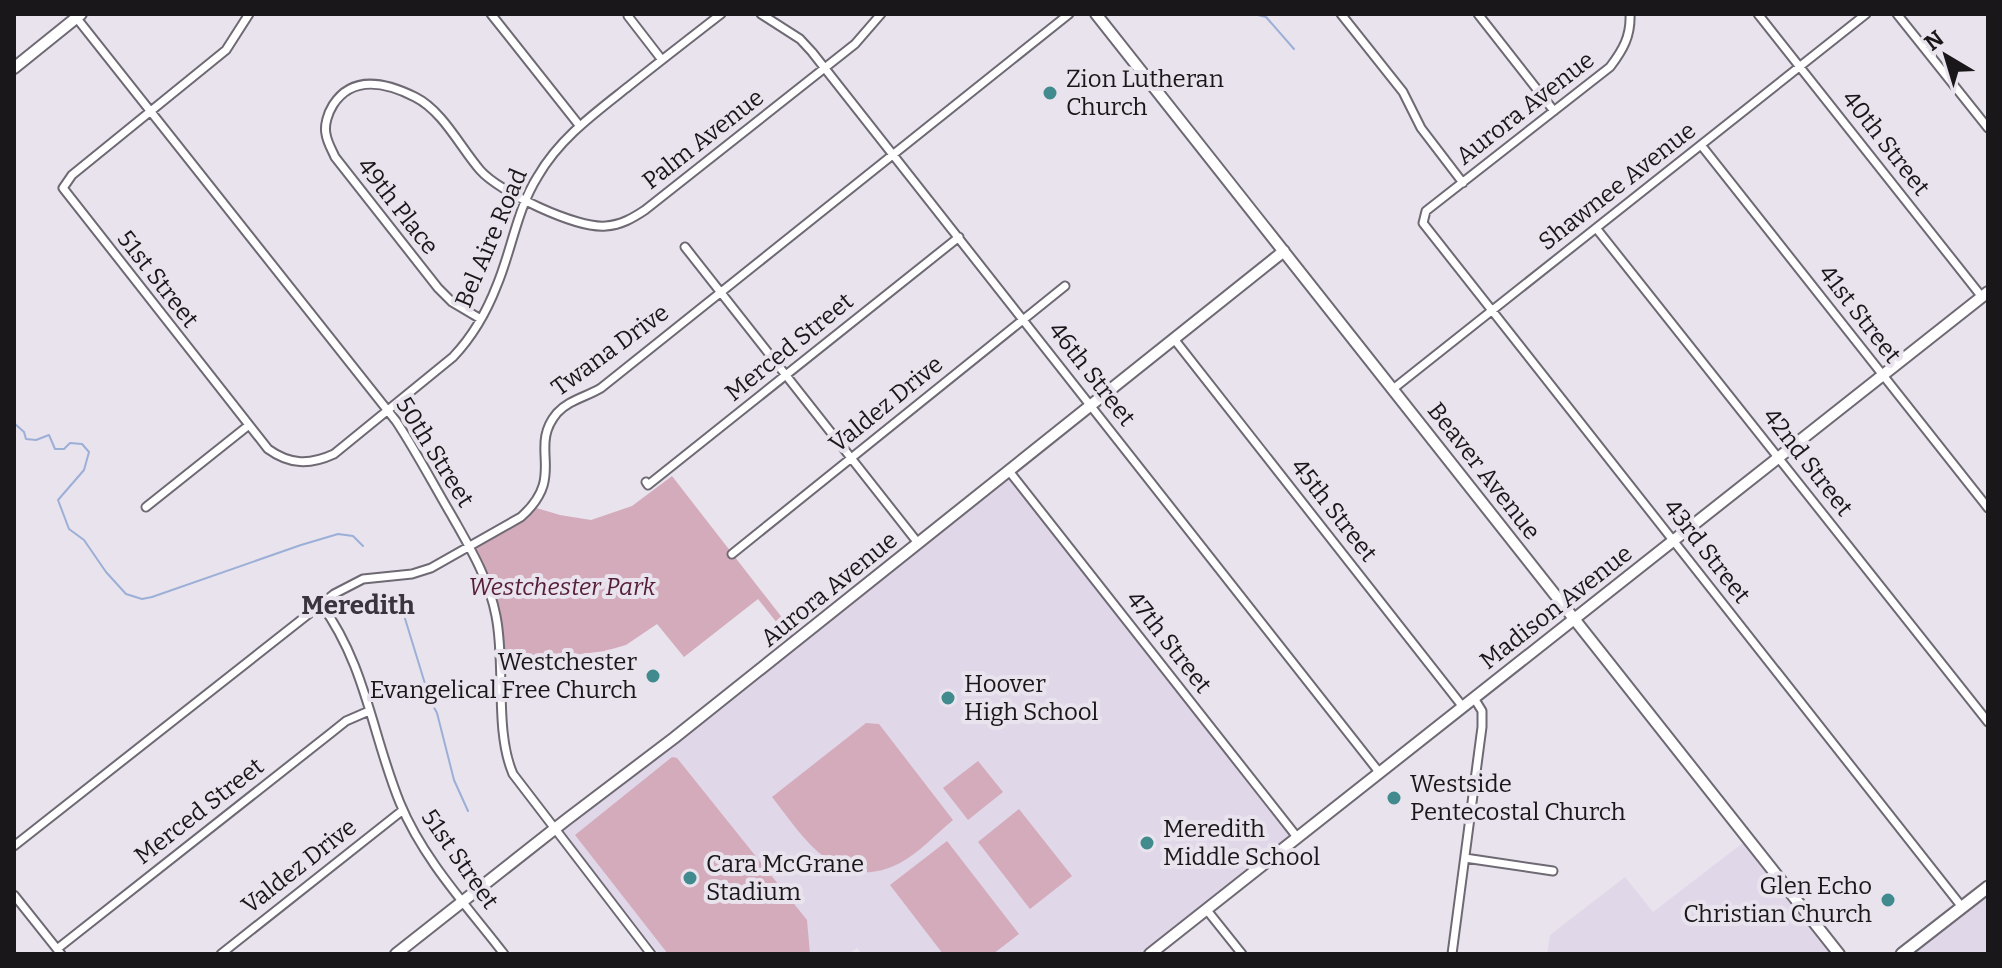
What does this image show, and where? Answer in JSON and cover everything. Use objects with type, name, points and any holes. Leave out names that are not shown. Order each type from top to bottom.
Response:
[{"type":"main road","points":[[1902,954],[1988,887]]},
{"type":"street","points":[[151,111],[226,50],[249,14]]},
{"type":"street","points":[[491,14],[579,125]]},
{"type":"street","name":"Bel Aire Road","points":[[249,425],[268,449],[295,463],[334,454],[453,357],[469,339],[486,310],[498,284],[525,199],[556,149],[579,125],[721,14]]},
{"type":"street","name":"46th Street","points":[[761,14],[800,39],[825,69],[1379,772]]},
{"type":"street","name":"Palm Avenue","points":[[337,99],[345,91],[366,83],[383,85],[418,98],[437,115],[488,179],[498,187],[589,226],[608,226],[629,220],[645,210],[825,69],[855,44],[881,14]]},
{"type":"street","name":"Twana Drive","points":[[14,846],[321,604],[353,583],[431,568],[521,517],[539,499],[546,480],[545,440],[547,430],[558,413],[601,388],[1069,14]]},
{"type":"street","name":"Beaver Avenue","points":[[1096,14],[1839,954]]},
{"type":"street","points":[[1341,14],[1403,92],[1421,128],[1463,183]]},
{"type":"street","points":[[1478,14],[1554,111]]},
{"type":"street","name":"Aurora Avenue","points":[[1423,219],[1426,211],[1610,67],[1622,52],[1629,32],[1630,14]]},
{"type":"street","name":"40th Street","points":[[1758,14],[1985,294]]},
{"type":"street","name":"Shawnee Avenue","points":[[1393,389],[1866,14]]},
{"type":"street","points":[[1897,14],[1988,128]]},
{"type":"street","points":[[14,68],[77,15]]},
{"type":"street","name":"50th Street","points":[[77,15],[413,446],[486,579],[497,617],[507,760],[519,782],[651,954]]},
{"type":"street","points":[[628,16],[662,60]]},
{"type":"street","name":"49th Place","points":[[337,99],[328,115],[326,134],[335,157],[438,288],[452,302],[479,318]]},
{"type":"street","name":"51st Street","points":[[151,111],[67,179],[63,188],[249,425]]},
{"type":"street","name":"41st Street","points":[[1701,145],[1988,508]]},
{"type":"street","name":"43rd Street","points":[[1423,219],[1427,229],[1491,311],[1962,907]]},
{"type":"street","name":"42nd Street","points":[[1596,228],[1988,722]]},
{"type":"street","name":"Merced Street","points":[[646,482],[648,485],[959,237]]},
{"type":"street","points":[[685,247],[918,543]]},
{"type":"street","name":"Aurora Avenue","points":[[396,954],[554,829],[615,785],[1284,251]]},
{"type":"street","name":"Valdez Drive","points":[[732,554],[1065,286]]},
{"type":"street","name":"Madison Avenue","points":[[1150,954],[1985,294]]},
{"type":"street","name":"45th Street","points":[[1174,339],[1463,707]]},
{"type":"street","points":[[146,507],[249,425]]},
{"type":"street","name":"47th Street","points":[[1009,471],[1297,837]]},
{"type":"street","name":"51st Street","points":[[321,604],[355,661],[403,810],[425,851],[504,954]]},
{"type":"street","points":[[1452,954],[1483,717],[1474,698]]},
{"type":"street","name":"Merced Street","points":[[59,952],[346,721],[369,711]]},
{"type":"street","name":"Valdez Drive","points":[[221,954],[403,810]]},
{"type":"street","points":[[1465,858],[1553,871]]},
{"type":"street","points":[[14,895],[59,952]]},
{"type":"street","points":[[1206,909],[1242,954]]},
{"type":"shaded area","points":[[1009,471],[1297,837],[1150,954],[862,954],[857,948],[849,954],[659,954],[568,838],[561,839],[554,829]]},
{"type":"shaded area","points":[[1748,839],[1839,954],[1547,954],[1550,935],[1625,877],[1653,912]]},
{"type":"shaded area","points":[[1988,887],[1988,954],[1903,954]]},
{"type":"green space","name":"Westchester Park","points":[[672,476],[794,633],[789,638],[758,599],[684,657],[657,624],[626,645],[605,651],[501,664],[497,617],[469,547],[533,507],[591,520],[632,506]]},
{"type":"green space","points":[[866,723],[879,724],[953,820],[900,863],[878,871],[858,872],[841,867],[810,844],[772,797]]},
{"type":"green space","name":"Cara McGrane Stadium","points":[[672,757],[677,758],[807,920],[810,954],[668,954],[575,835]]},
{"type":"green space","points":[[978,761],[1003,792],[968,820],[943,788]]},
{"type":"green space","points":[[1019,809],[1072,876],[1030,909],[978,842]]},
{"type":"green space","points":[[947,841],[1019,934],[993,954],[943,954],[890,885]]},
{"type":"waterway","points":[[1254,14],[1266,17],[1294,49]]},
{"type":"waterway","points":[[14,423],[24,432],[26,439],[36,440],[49,435],[55,449],[64,449],[70,443],[82,444],[89,452],[84,470],[58,500],[69,529],[84,540],[126,594],[142,599],[152,597],[338,534],[353,536],[363,546]]},
{"type":"waterway","points":[[399,599],[430,700],[437,713],[454,780],[468,811]]},
{"type":"place","name":"Zion Lutheran Church","points":[[1050,93]]},
{"type":"place","name":"Westchester Evangelical Free Church","points":[[653,676]]},
{"type":"place","name":"Hoover High School","points":[[948,698]]},
{"type":"place","name":"Westside Pentecostal Church","points":[[1394,798]]},
{"type":"place","name":"Meredith Middle School","points":[[1147,843]]},
{"type":"place","name":"Cara McGrane Stadium","points":[[690,878]]},
{"type":"place","name":"Glen Echo Christian Church","points":[[1888,900]]},
{"type":"district","name":"Meredith","points":[[358,605]]}]
